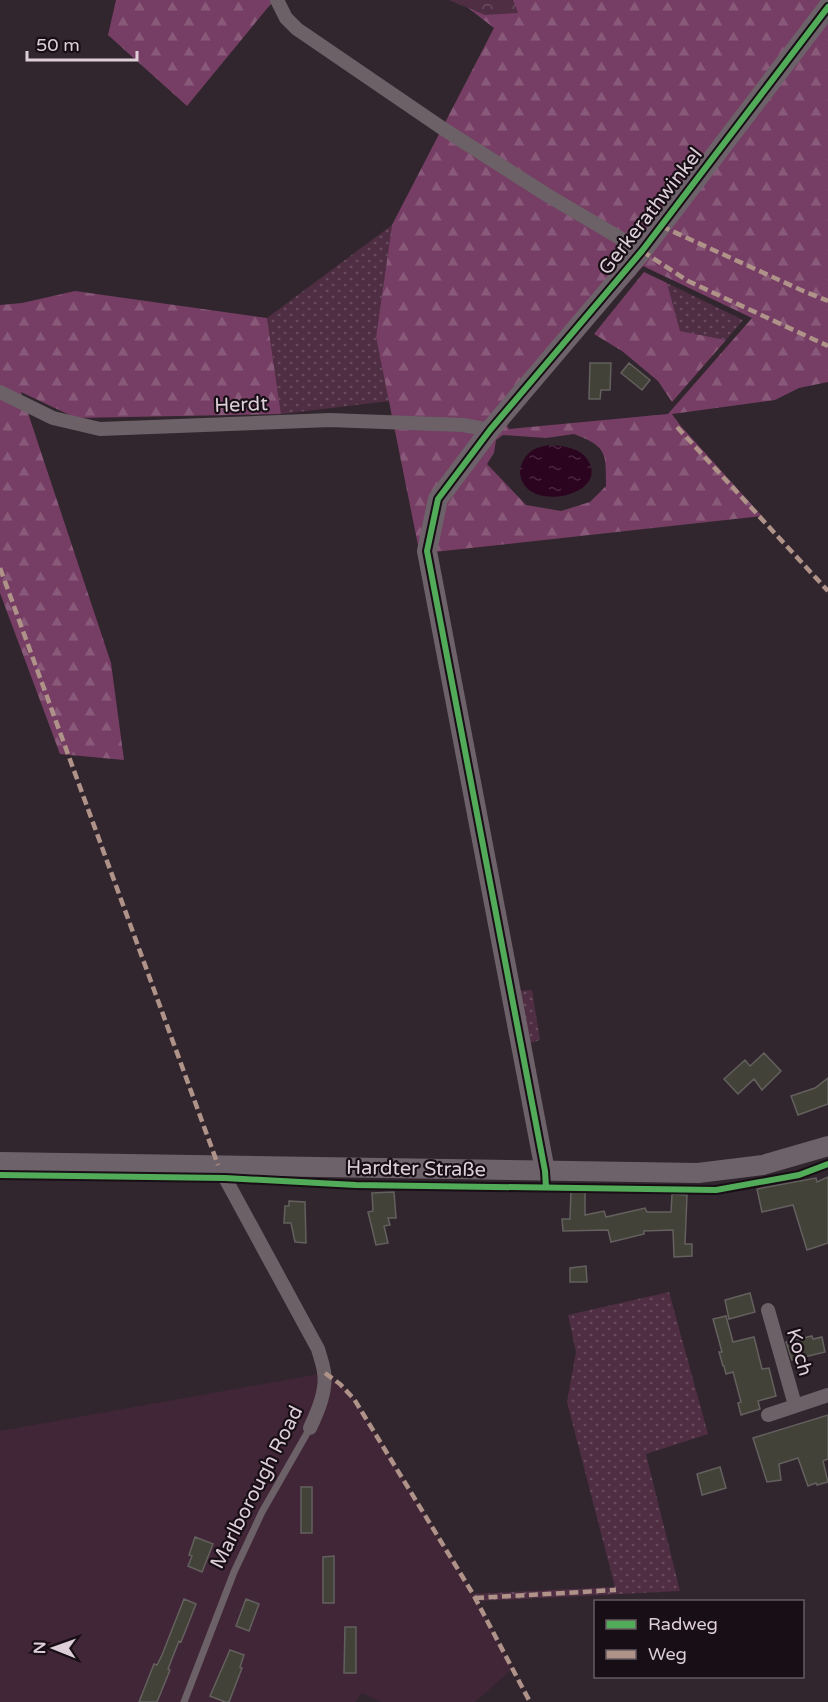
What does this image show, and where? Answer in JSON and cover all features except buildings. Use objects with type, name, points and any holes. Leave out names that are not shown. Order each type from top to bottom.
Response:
[{"type":"street","points":[[277,0],[286,18],[297,29],[442,128],[547,195],[642,251]]},
{"type":"street","name":"Gerkerathwinkel","points":[[545,1171],[427,551],[438,499],[490,430],[642,251],[828,7]]},
{"type":"street","name":"Herdt","points":[[0,392],[53,418],[100,429],[330,420],[463,425],[490,430]]},
{"type":"street","name":"Hardter Straße","points":[[0,1161],[698,1173],[763,1166],[828,1146]]},
{"type":"street","name":"Marlborough Road","points":[[218,1165],[318,1349],[325,1373],[324,1387],[310,1428]]},
{"type":"street","name":"Koch","points":[[768,1310],[795,1405]]},
{"type":"street","name":"Koch","points":[[768,1415],[828,1395]]},
{"type":"lane","name":"Marlborough Road","points":[[184,1702],[234,1572],[262,1512],[310,1428]]},
{"type":"shaded area","points":[[325,1373],[340,1384],[354,1399],[473,1594],[512,1669],[475,1702],[381,1702],[362,1693],[355,1702],[0,1702],[0,1431]]},
{"type":"green space","points":[[116,0],[274,0],[187,106],[108,35]]},
{"type":"green space","points":[[449,0],[513,0],[518,13],[485,15]]},
{"type":"green space","points":[[458,0],[828,0],[828,382],[799,388],[775,400],[672,414],[762,516],[434,552],[418,545],[376,337],[392,225],[494,28]],"holes":[[[643,266],[752,318],[668,414],[509,429],[506,423]],[[574,434],[599,447],[605,458],[606,486],[590,502],[561,511],[526,505],[487,464],[494,453],[496,440],[503,435],[546,438]]]},
{"type":"green space","points":[[392,225],[376,337],[390,401],[281,414],[267,318]]},
{"type":"green space","points":[[644,272],[667,283],[680,331],[726,340],[672,402],[658,381],[622,351],[594,334]]},
{"type":"green space","points":[[667,283],[743,320],[726,340],[680,331]]},
{"type":"green space","points":[[75,291],[267,318],[281,414],[76,418],[21,392],[111,663],[124,760],[60,754],[0,593],[0,305],[22,303]]},
{"type":"green space","points":[[532,990],[540,1040],[527,1044],[517,991]]},
{"type":"green space","points":[[669,1292],[708,1434],[646,1454],[680,1591],[476,1601],[473,1594],[615,1587],[567,1402],[576,1352],[568,1315]]},
{"type":"water","points":[[550,445],[573,449],[583,454],[590,464],[591,475],[587,483],[567,495],[554,497],[542,496],[531,491],[523,483],[520,469],[525,457],[534,449]]},
{"type":"marked path","points":[[661,226],[828,301]]},
{"type":"marked path","points":[[642,251],[688,281],[828,346]]},
{"type":"marked path","points":[[677,427],[828,591]]},
{"type":"marked path","points":[[0,568],[218,1165]]},
{"type":"marked path","points":[[325,1373],[340,1384],[354,1399],[473,1594],[530,1702]]},
{"type":"marked path","points":[[475,1598],[616,1590]]},
{"type":"cycle path","points":[[546,1187],[545,1171],[427,551],[438,499],[490,430],[642,251],[828,7]]},
{"type":"cycle path","points":[[0,1175],[225,1178],[356,1185],[716,1190],[799,1175],[828,1164]]}]
